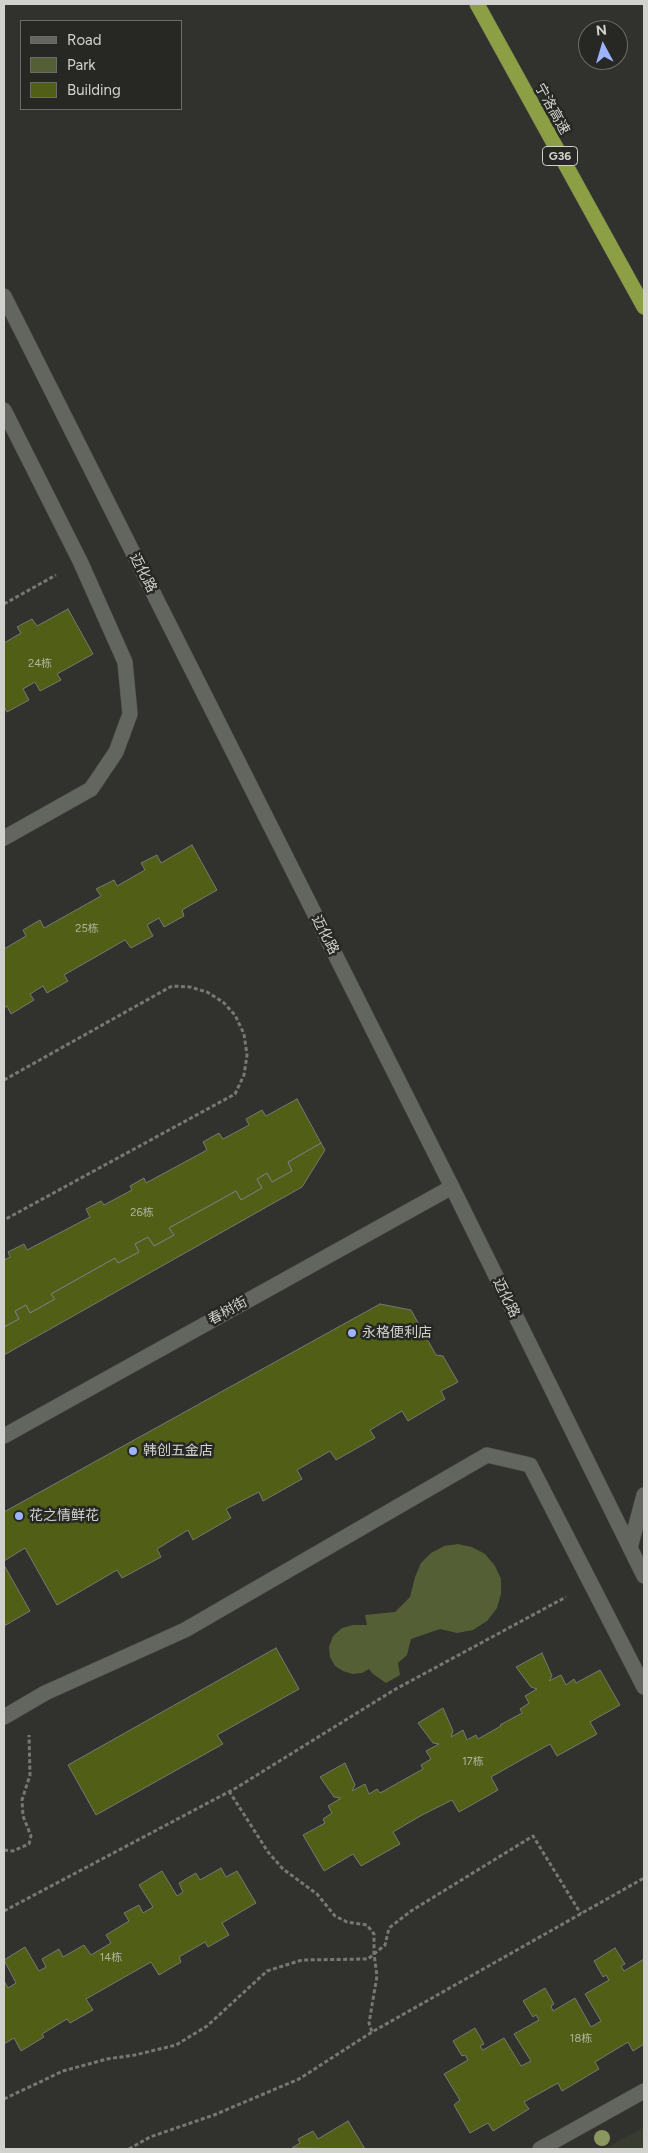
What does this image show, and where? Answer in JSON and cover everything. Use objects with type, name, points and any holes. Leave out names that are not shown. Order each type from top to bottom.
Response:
[{"type":"highway","name":"宁洛高速","points":[[477,4],[644,307]]},
{"type":"street","name":"迈化路","points":[[4,296],[452,1187],[644,1576]]},
{"type":"street","points":[[4,410],[80,562],[125,662],[130,714],[116,752],[91,789],[4,838]]},
{"type":"street","name":"春树街","points":[[4,1436],[452,1187]]},
{"type":"street","points":[[10,1714],[45,1693],[185,1630],[488,1456],[530,1465],[644,1687]]},
{"type":"street","points":[[630,1548],[644,1495]]},
{"type":"street","points":[[540,2149],[644,2091]]},
{"type":"path","points":[[4,604],[80,562]]},
{"type":"path","points":[[4,1080],[172,986],[190,987],[207,992],[223,1002],[235,1015],[244,1034],[247,1054],[244,1075],[235,1094],[4,1220]]},
{"type":"path","points":[[4,1911],[229,1791],[394,1690],[591,1583]]},
{"type":"path","points":[[4,1850],[13,1851],[28,1844],[31,1836],[23,1816],[22,1800],[30,1775],[29,1734],[10,1714]]},
{"type":"path","points":[[229,1791],[268,1852],[283,1869],[317,1894],[335,1916],[347,1922],[367,1925],[374,1934],[377,1976],[369,2023],[372,2032]]},
{"type":"path","points":[[4,2098],[63,2071],[107,2059],[135,2055],[176,2045],[207,2026],[267,1971],[302,1960],[368,1959],[385,1945],[389,1928],[411,1911],[533,1836],[581,1914]]},
{"type":"path","points":[[129,2149],[150,2137],[214,2115],[299,2079],[372,2032],[644,1878]]},
{"type":"shaded area","points":[[644,2127],[644,2149],[604,2149]]},
{"type":"green space","points":[[458,1544],[472,1547],[485,1554],[495,1566],[501,1579],[501,1594],[497,1608],[487,1621],[473,1630],[457,1633],[440,1629],[411,1639],[407,1655],[398,1663],[400,1675],[386,1683],[369,1669],[362,1673],[352,1674],[335,1666],[330,1657],[329,1647],[333,1636],[342,1628],[353,1625],[367,1625],[365,1615],[395,1612],[410,1597],[421,1563],[431,1553],[444,1546]]},
{"type":"building","points":[[68,609],[93,654],[57,674],[61,680],[40,691],[35,682],[23,689],[29,700],[7,712],[4,707],[4,643],[21,633],[17,627],[32,619],[37,626]]},
{"type":"building","points":[[192,845],[217,890],[182,910],[184,916],[164,927],[159,918],[147,925],[153,936],[131,948],[125,940],[64,975],[68,981],[47,993],[43,986],[30,994],[34,1000],[11,1014],[7,1006],[4,1008],[4,949],[26,936],[23,930],[40,920],[44,928],[101,896],[96,889],[114,880],[117,886],[145,870],[141,863],[157,855],[161,863]]},
{"type":"building","points":[[297,1099],[321,1143],[288,1162],[292,1171],[272,1182],[267,1173],[257,1179],[262,1188],[241,1200],[236,1191],[169,1228],[174,1235],[154,1246],[148,1237],[135,1244],[139,1252],[118,1263],[115,1258],[51,1294],[55,1299],[30,1313],[26,1305],[15,1311],[19,1319],[4,1327],[4,1260],[10,1257],[8,1252],[24,1244],[27,1250],[90,1217],[86,1209],[101,1201],[104,1205],[132,1190],[130,1186],[144,1178],[146,1183],[207,1150],[203,1142],[219,1133],[223,1139],[249,1125],[246,1119],[262,1110],[266,1116]]},
{"type":"building","points":[[321,1143],[325,1150],[302,1187],[4,1355],[4,1327],[19,1319],[15,1311],[26,1305],[30,1313],[55,1299],[51,1294],[115,1258],[118,1263],[139,1252],[135,1244],[148,1237],[154,1246],[174,1235],[169,1228],[236,1191],[241,1200],[262,1188],[257,1179],[267,1173],[272,1182],[292,1171],[288,1162]]},
{"type":"building","points":[[380,1304],[411,1310],[436,1355],[443,1356],[458,1382],[441,1391],[445,1399],[408,1421],[402,1411],[370,1430],[375,1438],[336,1460],[330,1451],[297,1470],[302,1479],[263,1501],[259,1492],[226,1509],[231,1518],[193,1540],[188,1530],[157,1549],[161,1557],[122,1578],[117,1570],[57,1605],[25,1548],[4,1561],[4,1512]]},
{"type":"building","points":[[4,1565],[30,1611],[4,1626]]},
{"type":"building","points":[[276,1648],[299,1689],[217,1735],[223,1744],[96,1815],[68,1765]]},
{"type":"building","points":[[542,1653],[552,1676],[549,1681],[561,1675],[566,1685],[574,1679],[576,1683],[600,1670],[620,1705],[590,1722],[597,1734],[557,1756],[550,1744],[491,1777],[498,1790],[459,1812],[452,1800],[393,1832],[400,1844],[361,1866],[353,1854],[324,1871],[303,1835],[325,1823],[323,1819],[332,1813],[328,1806],[341,1798],[334,1797],[320,1777],[345,1763],[355,1785],[352,1791],[365,1784],[369,1794],[377,1789],[380,1793],[423,1769],[421,1765],[431,1759],[426,1751],[439,1744],[433,1743],[418,1723],[443,1708],[453,1731],[451,1737],[463,1730],[467,1740],[476,1735],[478,1739],[522,1713],[520,1709],[529,1703],[525,1696],[537,1689],[531,1687],[516,1667]]},
{"type":"building","points":[[221,1868],[226,1877],[237,1871],[256,1903],[222,1923],[229,1935],[208,1947],[205,1942],[179,1957],[181,1962],[159,1975],[151,1962],[86,1999],[93,2010],[70,2023],[67,2019],[42,2034],[44,2037],[21,2051],[14,2038],[4,2044],[4,1981],[8,1988],[16,1983],[4,1960],[25,1947],[39,1971],[46,1967],[42,1959],[59,1949],[63,1957],[84,1945],[91,1955],[111,1943],[106,1935],[129,1921],[124,1913],[139,1905],[143,1913],[153,1907],[139,1885],[162,1871],[177,1896],[183,1892],[179,1883],[196,1873],[200,1880]]},
{"type":"building","points":[[615,1948],[625,1964],[621,1966],[624,1971],[644,1959],[644,2044],[633,2051],[628,2042],[595,2062],[599,2069],[562,2091],[558,2083],[524,2102],[529,2109],[493,2131],[488,2123],[470,2133],[454,2105],[460,2100],[444,2074],[468,2060],[465,2055],[462,2056],[453,2041],[475,2028],[484,2044],[480,2046],[483,2050],[504,2038],[521,2066],[531,2061],[514,2034],[539,2020],[536,2015],[533,2017],[523,2001],[545,1988],[554,2004],[551,2006],[553,2011],[575,1998],[591,2027],[601,2021],[585,1994],[609,1980],[606,1975],[603,1977],[594,1961]]},
{"type":"building","points":[[348,2121],[365,2149],[292,2148],[300,2143],[298,2139],[313,2131],[318,2139]]},
{"type":"place","name":"永格便利店","points":[[352,1333]]},
{"type":"place","name":"韩创五金店","points":[[133,1451]]},
{"type":"place","name":"花之情鲜花","points":[[19,1516]]}]
